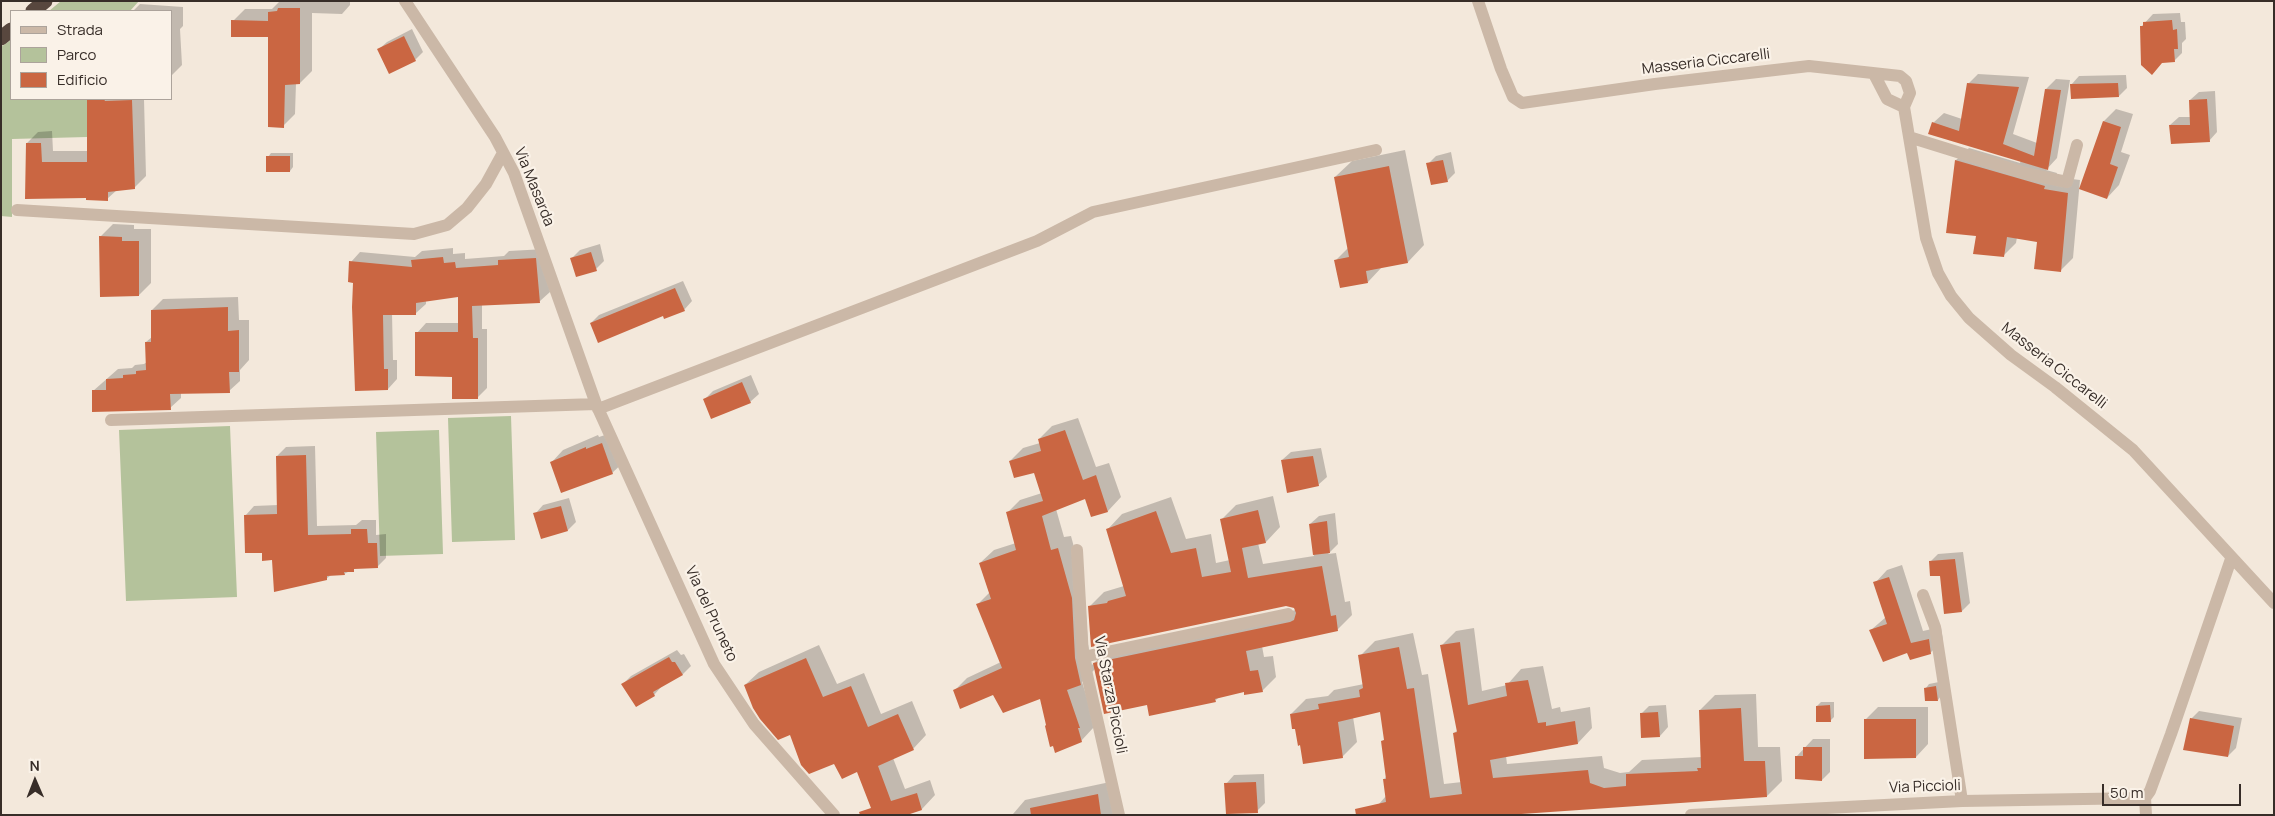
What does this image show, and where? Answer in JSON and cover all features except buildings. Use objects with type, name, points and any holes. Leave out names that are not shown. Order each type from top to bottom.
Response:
[{"type":"highway","points":[[34,10],[45,1]]},
{"type":"street","name":"Via Masarda","points":[[405,1],[495,137],[514,173],[597,407]]},
{"type":"street","name":"Masseria Ciccarelli","points":[[1478,1],[1501,69],[1513,96],[1522,103],[1655,84],[1809,66],[1900,76],[1906,81],[1910,93],[1904,107],[1926,238],[1938,273],[1951,296],[1969,318],[2011,355],[2055,387],[2133,450],[2231,559],[2274,603]]},
{"type":"street","points":[[1874,74],[1887,99],[1904,107]]},
{"type":"street","points":[[1909,137],[2028,174],[2067,182],[2077,145]]},
{"type":"street","points":[[111,420],[597,407],[1037,241],[1093,212],[1376,150]]},
{"type":"street","points":[[17,210],[414,234],[447,225],[467,208],[486,184],[503,153]]},
{"type":"street","name":"Via del Pruneto","points":[[597,407],[714,664],[754,724],[834,815]]},
{"type":"street","name":"Via Starza Piccioli","points":[[1077,550],[1083,657],[1119,815]]},
{"type":"street","points":[[2146,815],[2145,798],[2150,791],[2171,734],[2231,559]]},
{"type":"street","points":[[1923,595],[1935,627],[1962,802]]},
{"type":"street","points":[[1083,657],[1288,614]]},
{"type":"street","name":"Via Piccioli","points":[[1690,815],[1962,802],[2145,798]]},
{"type":"green space","points":[[61,1],[139,1],[131,10],[50,10]]},
{"type":"green space","points":[[10,41],[10,100],[87,100],[87,137],[12,139],[12,217],[1,216],[1,47]]},
{"type":"green space","points":[[511,416],[515,540],[452,542],[448,418]]},
{"type":"green space","points":[[230,426],[237,597],[126,601],[119,430]]},
{"type":"green space","points":[[439,430],[443,554],[380,556],[376,432]]}]
